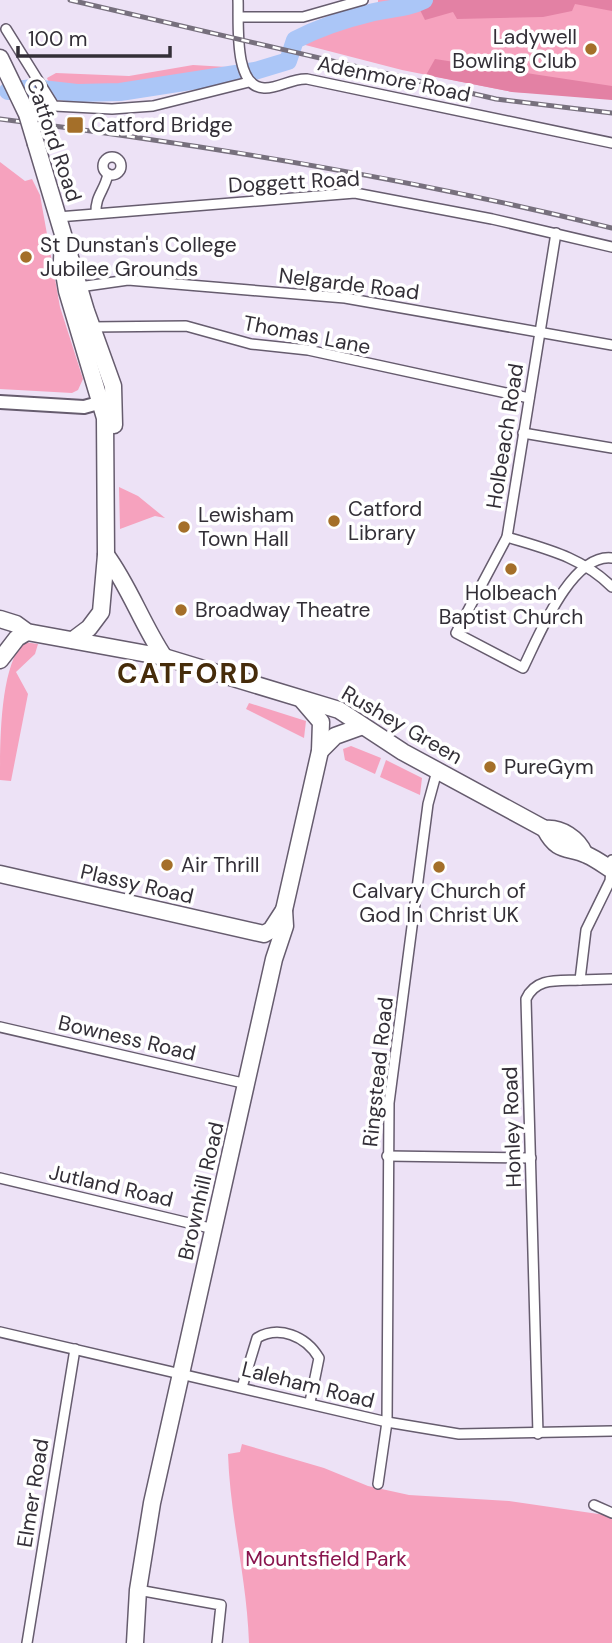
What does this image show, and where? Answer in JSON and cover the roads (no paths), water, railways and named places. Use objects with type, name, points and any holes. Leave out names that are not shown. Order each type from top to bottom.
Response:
[{"type":"highway","name":"Catford Road","points":[[0,58],[17,88],[36,144],[79,287],[84,327],[101,352],[113,386],[114,435],[107,455]]},
{"type":"highway","name":"Catford Road","points":[[62,237],[62,261],[84,327],[102,402],[107,455],[106,555],[102,612],[89,628],[73,640]]},
{"type":"highway","points":[[106,555],[117,569],[136,614],[164,657]]},
{"type":"highway","name":"Rushey Green","points":[[0,619],[16,624],[27,632],[123,652],[134,650],[164,657],[339,710],[360,727],[545,828],[551,840],[571,853],[584,853],[612,867]]},
{"type":"highway","points":[[0,656],[27,632]]},
{"type":"highway","name":"Brownhill Road","points":[[135,1643],[138,1590],[152,1503],[274,959],[284,931],[285,910],[320,751],[321,722],[303,701]]},
{"type":"highway","points":[[320,751],[335,736],[360,727]]},
{"type":"highway","name":"Plassy Road","points":[[0,875],[264,934]]},
{"type":"highway","points":[[274,959],[264,934],[271,930],[285,910]]},
{"type":"street","points":[[238,0],[242,64],[247,79]]},
{"type":"street","points":[[239,17],[303,17],[343,2],[363,0]]},
{"type":"street","name":"Adenmore Road","points":[[6,29],[40,79],[54,106],[133,108],[199,97],[247,79],[268,88],[307,79],[612,143]]},
{"type":"street","points":[[96,213],[96,200],[106,185],[108,174]]},
{"type":"street","name":"Doggett Road","points":[[58,218],[355,193],[612,247]]},
{"type":"street","name":"Holbeach Road","points":[[555,233],[507,537],[456,633],[523,668],[560,596],[587,565]]},
{"type":"street","name":"Nelgarde Road","points":[[79,287],[128,280],[345,298],[612,345]]},
{"type":"street","name":"Thomas Lane","points":[[84,327],[167,323],[186,326],[251,344],[308,351],[529,398]]},
{"type":"street","points":[[0,402],[84,407],[102,402],[106,389],[101,352]]},
{"type":"street","points":[[523,433],[612,448]]},
{"type":"street","points":[[507,537],[562,553],[587,565],[612,587]]},
{"type":"street","points":[[587,565],[604,557],[612,558]]},
{"type":"street","name":"Ringstead Road","points":[[378,1484],[387,1422],[389,1103],[428,804],[438,771]]},
{"type":"street","points":[[580,980],[586,930],[610,881],[612,867]]},
{"type":"street","name":"Honley Road","points":[[538,1434],[526,999],[530,989],[540,983],[612,979]]},
{"type":"street","name":"Bowness Road","points":[[0,1027],[247,1084]]},
{"type":"street","points":[[387,1156],[531,1158]]},
{"type":"street","name":"Jutland Road","points":[[0,1178],[214,1229]]},
{"type":"street","name":"Laleham Road","points":[[0,1332],[387,1422],[459,1434],[612,1431]]},
{"type":"street","points":[[242,1387],[257,1338],[268,1332],[284,1334],[300,1338],[319,1358],[310,1402]]},
{"type":"street","name":"Elmer Road","points":[[27,1643],[75,1349]]},
{"type":"street","points":[[594,1505],[612,1513]]},
{"type":"street","points":[[138,1590],[221,1605],[217,1643]]},
{"type":"waterway","points":[[8,91],[33,88],[77,93],[120,92],[255,71],[288,61],[295,40],[332,24],[424,0]]},
{"type":"railway","points":[[70,0],[496,99],[612,113]]},
{"type":"railway","points":[[0,119],[308,164],[612,228]]},
{"type":"place","name":"Ladywell Bowling Club","points":[[591,49]]},
{"type":"place","name":"Catford Bridge","points":[[75,125]]},
{"type":"place","name":"St Dunstan's College Jubilee Grounds","points":[[26,257]]},
{"type":"place","name":"Catford Library","points":[[334,521]]},
{"type":"place","name":"Lewisham Town Hall","points":[[184,527]]},
{"type":"place","name":"Holbeach Baptist Church","points":[[511,569]]},
{"type":"place","name":"Broadway Theatre","points":[[181,610]]},
{"type":"place","name":"PureGym","points":[[490,767]]},
{"type":"place","name":"Air Thrill","points":[[167,865]]},
{"type":"place","name":"Calvary Church of God In Christ UK","points":[[439,867]]},
{"type":"district","name":"CATFORD","points":[[189,673]]},
{"type":"park label","name":"Mountsfield Park","points":[[326,1559]]}]
